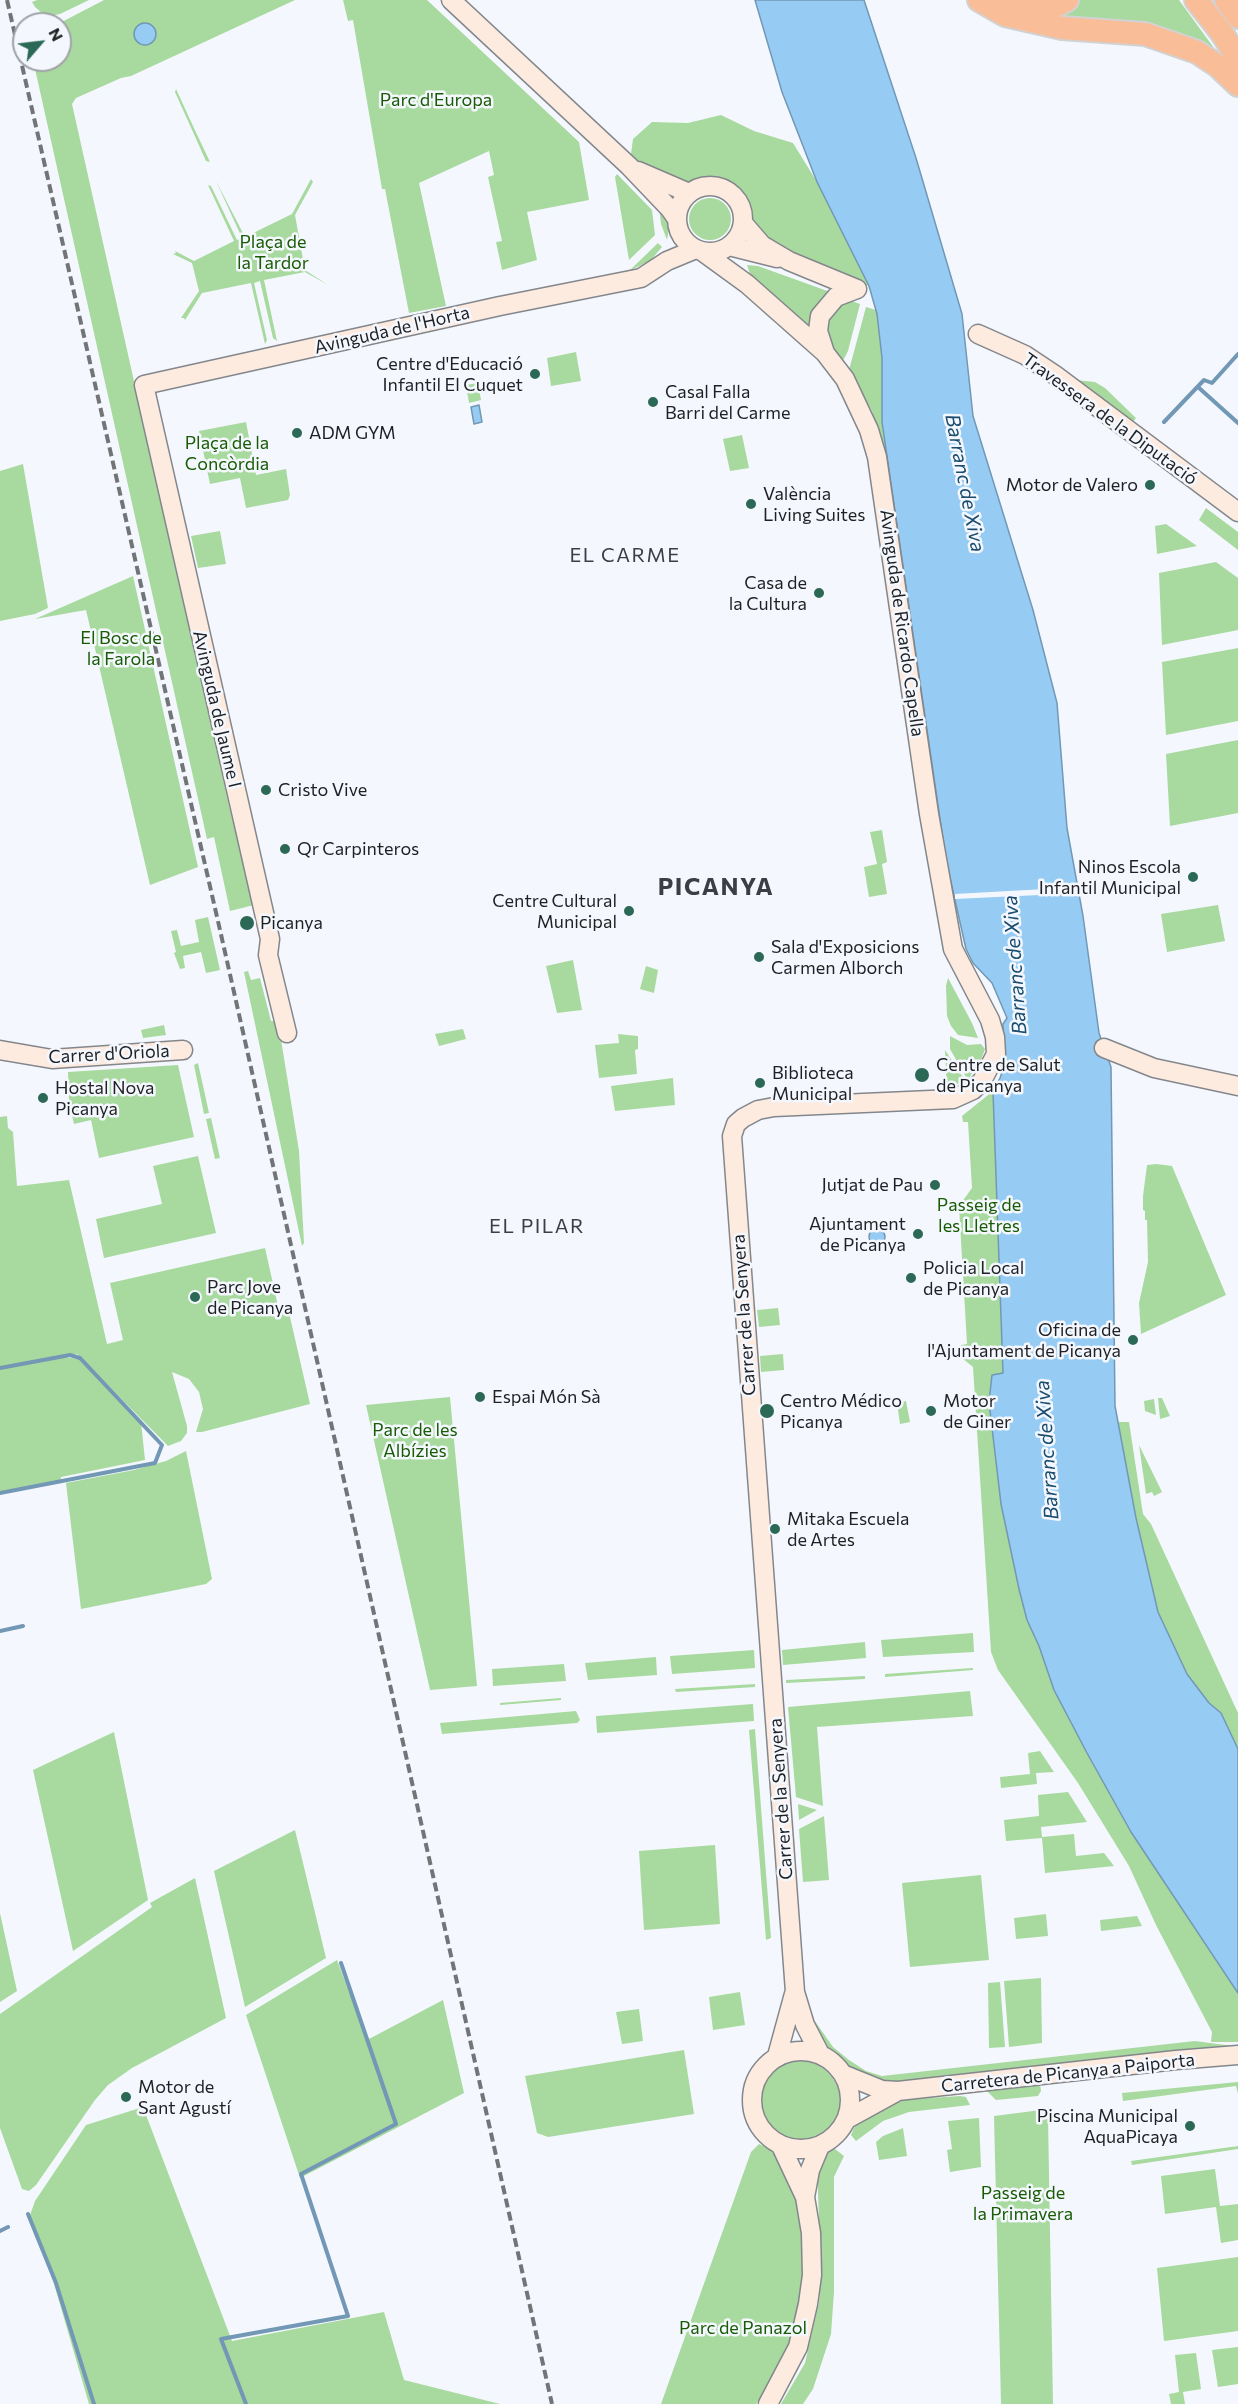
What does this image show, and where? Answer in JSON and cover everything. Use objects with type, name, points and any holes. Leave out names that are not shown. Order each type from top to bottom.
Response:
[{"type":"highway","points":[[979,0],[1005,15],[1062,28],[1145,34],[1197,52],[1218,66],[1238,85]]},
{"type":"highway","points":[[1002,0],[1022,6],[1041,7],[1058,5],[1067,0]]},
{"type":"highway","points":[[1196,0],[1238,58]]},
{"type":"highway","points":[[1226,0],[1238,17]]},
{"type":"street","points":[[451,0],[629,166],[670,209],[688,244],[699,250],[720,251],[729,247],[740,233],[743,223]]},
{"type":"street","points":[[629,166],[689,193]]},
{"type":"street","points":[[640,278],[669,249],[677,224],[678,209],[689,193],[710,186],[721,188],[738,202],[743,223],[762,245],[789,261],[857,290],[836,297],[820,316],[818,331],[825,353]]},
{"type":"street","points":[[729,247],[789,261]]},
{"type":"street","points":[[729,247],[747,284]]},
{"type":"street","name":"Avinguda de l'Horta","points":[[144,385],[500,306],[640,278],[667,261],[699,250]]},
{"type":"street","name":"Avinguda de Ricardo Capella","points":[[699,250],[747,284],[825,353],[845,379],[878,457],[929,814],[953,949],[981,1000]]},
{"type":"street","name":"Travessera de la Diputació","points":[[978,334],[1025,355],[1055,375],[1238,512]]},
{"type":"street","name":"Avinguda de Jaume I","points":[[144,385],[270,939],[268,955],[287,1033]]},
{"type":"street","name":"Carrer de la Senyera","points":[[820,2054],[806,2025],[795,1992],[732,1136],[736,1124],[758,1110],[774,1107],[835,1106],[955,1098],[973,1089],[982,1081],[996,1054],[993,1029],[981,1000]]},
{"type":"street","points":[[1104,1047],[1154,1068],[1238,1086]]},
{"type":"street","name":"Carrer d'Oriola","points":[[0,1050],[52,1059],[183,1050]]},
{"type":"street","name":"Carrer de la Senyera","points":[[777,2056],[795,1992]]},
{"type":"street","points":[[768,2404],[798,2347],[812,2275],[811,2233],[805,2197],[781,2146],[765,2133],[757,2122],[753,2113],[752,2093],[756,2078],[777,2056],[791,2051],[806,2050],[820,2054],[834,2062],[845,2076],[850,2089],[851,2104],[847,2119],[839,2134],[820,2146],[803,2149],[781,2146]]},
{"type":"street","name":"Carretera de Picanya a Paiporta","points":[[845,2076],[882,2090],[898,2091],[1238,2055]]},
{"type":"street","name":"Carretera de Picanya a Paiporta","points":[[847,2119],[898,2091]]},
{"type":"street","points":[[805,2197],[810,2170],[820,2146]]},
{"type":"green space","points":[[37,0],[89,0],[64,12],[41,12],[32,2]]},
{"type":"green space","points":[[104,0],[295,0],[131,76],[121,78],[76,98],[72,104],[229,806],[254,905],[230,911],[214,837],[207,839],[36,72],[72,72],[72,17]]},
{"type":"green space","name":"Parc d'Europa","points":[[343,0],[427,0],[579,142],[589,200],[527,212],[537,260],[502,270],[496,242],[502,241],[488,177],[494,175],[489,151],[419,183],[446,306],[409,313],[385,189],[382,189],[353,20],[348,21]]},
{"type":"green space","points":[[1080,0],[1179,0],[1222,59],[1052,20]]},
{"type":"green space","points":[[176,89],[210,162],[206,161],[175,92]]},
{"type":"green space","points":[[721,115],[754,131],[793,143],[817,182],[869,286],[768,244],[750,219],[738,191],[730,185],[709,180],[684,184],[638,165],[631,154],[633,139],[652,122],[688,123]]},
{"type":"green space","points":[[617,174],[652,210],[655,235],[629,260],[615,177]]},
{"type":"green space","name":"Plaça de la Tardor","points":[[311,179],[313,182],[295,215],[305,270],[328,285],[305,272],[264,280],[277,341],[273,338],[260,281],[254,283],[267,340],[265,344],[251,283],[202,293],[185,320],[181,318],[199,291],[192,263],[173,254],[176,253],[175,251],[194,261],[234,241],[208,185],[211,186],[237,240],[242,238],[216,181],[245,237],[292,214]]},
{"type":"green space","points":[[710,198],[725,204],[731,219],[725,234],[710,240],[695,234],[689,219],[695,204]]},
{"type":"green space","points":[[659,206],[670,223],[667,240],[661,224]]},
{"type":"green space","points":[[658,243],[662,247],[651,260],[629,271]]},
{"type":"green space","points":[[747,265],[758,266],[833,293],[812,334],[750,274]]},
{"type":"green space","points":[[846,299],[860,304],[848,351],[844,359],[838,361],[825,329],[827,317]]},
{"type":"green space","points":[[866,307],[876,310],[877,314],[882,358],[882,422],[925,716],[921,717],[884,454],[872,411],[849,370]]},
{"type":"green space","points":[[576,352],[581,381],[551,386],[547,358]]},
{"type":"green space","points":[[1076,380],[1095,382],[1105,388],[1136,418],[1131,424]]},
{"type":"green space","points":[[478,383],[481,400],[469,403],[466,385]]},
{"type":"green space","name":"Plaça de la Concòrdia","points":[[246,422],[256,475],[286,469],[290,495],[288,500],[246,508],[240,478],[210,484],[199,431]]},
{"type":"green space","points":[[742,435],[749,468],[730,471],[723,439]]},
{"type":"green space","points":[[23,464],[48,608],[35,614],[0,621],[0,471]]},
{"type":"green space","points":[[1206,508],[1238,532],[1238,550],[1199,520]]},
{"type":"green space","points":[[1166,524],[1197,546],[1157,554],[1155,526]]},
{"type":"green space","points":[[220,531],[226,564],[198,568],[191,536]]},
{"type":"green space","points":[[1216,562],[1238,578],[1238,630],[1162,645],[1159,573]]},
{"type":"green space","name":"El Bosc de la Farola","points":[[133,576],[198,867],[150,885],[86,610],[35,619]]},
{"type":"green space","points":[[1238,648],[1238,721],[1166,735],[1162,662]]},
{"type":"green space","points":[[1238,740],[1238,813],[1170,826],[1166,754]]},
{"type":"green space","points":[[882,830],[887,862],[882,864],[887,894],[869,897],[864,867],[877,864],[870,832]]},
{"type":"green space","points":[[1218,905],[1225,941],[1167,952],[1161,914]]},
{"type":"green space","points":[[208,917],[220,970],[206,973],[201,952],[183,956],[185,968],[180,969],[174,953],[176,952],[171,931],[177,930],[181,946],[199,942],[195,920]]},
{"type":"green space","points":[[573,960],[582,1010],[557,1013],[546,966]]},
{"type":"green space","points":[[646,966],[658,970],[654,993],[640,989]]},
{"type":"green space","points":[[248,971],[251,980],[260,978],[271,1021],[278,1021],[299,1151],[304,1243],[302,1246],[244,972]]},
{"type":"green space","points":[[948,978],[978,1038],[958,1035],[951,1026],[947,1016]]},
{"type":"green space","points":[[164,1025],[166,1035],[143,1038],[141,1030]]},
{"type":"green space","points":[[463,1029],[466,1039],[439,1046],[435,1034]]},
{"type":"green space","points":[[618,1034],[638,1036],[638,1049],[635,1050],[637,1074],[599,1078],[595,1045],[619,1043]]},
{"type":"green space","points":[[950,1036],[967,1045],[981,1044],[985,1049],[981,1060],[969,1078],[966,1077],[950,1049]]},
{"type":"green space","points":[[945,1050],[964,1079],[947,1088]]},
{"type":"green space","points":[[198,1063],[209,1113],[204,1114],[194,1065]]},
{"type":"green space","points":[[178,1065],[194,1137],[99,1158],[91,1120],[74,1124],[69,1101],[68,1072]]},
{"type":"green space","points":[[673,1078],[675,1105],[615,1111],[611,1086]]},
{"type":"green space","name":"Passeig de les Lletres","points":[[993,1091],[1003,1373],[992,1375],[989,1402],[1001,1504],[1027,1620],[1087,1753],[1131,1832],[1238,1993],[1238,2042],[1211,2042],[1212,2032],[1156,1925],[1129,1866],[1078,1783],[998,1670],[991,1652],[973,1367],[962,1358],[961,1345],[967,1344],[959,1206],[972,1188],[968,1122],[963,1122],[962,1116]]},
{"type":"green space","points":[[7,1116],[8,1128],[13,1132],[17,1186],[69,1180],[107,1344],[123,1340],[110,1283],[265,1248],[278,1306],[287,1304],[310,1404],[196,1432],[203,1409],[199,1392],[189,1379],[172,1372],[187,1433],[181,1441],[168,1446],[77,1354],[56,1356],[79,1359],[141,1422],[145,1460],[61,1477],[61,1480],[0,1493],[0,1117]]},
{"type":"green space","points":[[211,1118],[220,1158],[215,1159],[206,1119]]},
{"type":"green space","points":[[198,1156],[216,1233],[104,1258],[96,1219],[162,1204],[153,1166]]},
{"type":"green space","points":[[1147,1165],[1172,1166],[1226,1295],[1141,1334],[1139,1303],[1148,1262],[1147,1220],[1145,1220],[1143,1210],[1143,1196]]},
{"type":"green space","points":[[778,1308],[780,1325],[759,1327],[757,1310]]},
{"type":"green space","points":[[783,1354],[784,1370],[761,1372],[760,1356]]},
{"type":"green space","name":"Parc de les Albízies","points":[[450,1397],[477,1686],[430,1690],[366,1405]]},
{"type":"green space","points":[[1158,1398],[1162,1398],[1170,1416],[1160,1419]]},
{"type":"green space","points":[[1154,1399],[1156,1415],[1145,1411],[1144,1401]]},
{"type":"green space","points":[[906,1401],[910,1422],[900,1424],[897,1403]]},
{"type":"green space","points":[[1118,1422],[1129,1422],[1143,1514],[1151,1524],[1238,1713],[1238,1749],[1221,1714],[1209,1703],[1187,1674],[1158,1612],[1136,1518]]},
{"type":"green space","points":[[1139,1445],[1162,1492],[1154,1496],[1152,1492],[1146,1494]]},
{"type":"green space","points":[[186,1451],[212,1579],[206,1584],[81,1609],[66,1483],[134,1470],[166,1461]]},
{"type":"green space","points":[[973,1633],[974,1652],[883,1657],[881,1640]]},
{"type":"green space","points":[[865,1642],[866,1658],[783,1665],[782,1650]]},
{"type":"green space","points":[[754,1650],[755,1668],[672,1674],[670,1656]]},
{"type":"green space","points":[[656,1657],[657,1675],[588,1680],[585,1663]]},
{"type":"green space","points":[[564,1664],[566,1681],[493,1686],[492,1669]]},
{"type":"green space","points":[[973,1668],[973,1670],[885,1677],[885,1674]]},
{"type":"green space","points":[[865,1676],[865,1679],[786,1683],[786,1680]]},
{"type":"green space","points":[[755,1684],[755,1687],[676,1692],[675,1689]]},
{"type":"green space","points":[[970,1691],[973,1716],[817,1727],[823,1806],[796,1797],[788,1707]]},
{"type":"green space","points":[[561,1698],[561,1700],[500,1705],[500,1703]]},
{"type":"green space","points":[[753,1704],[754,1721],[597,1733],[596,1716]]},
{"type":"green space","points":[[576,1711],[580,1720],[577,1723],[442,1734],[440,1723]]},
{"type":"green space","points":[[755,1729],[771,1938],[766,1940],[749,1730]]},
{"type":"green space","points":[[114,1732],[148,1900],[73,1951],[33,1770]]},
{"type":"green space","points":[[1040,1751],[1054,1772],[1036,1773],[1037,1784],[1001,1788],[1000,1777],[1030,1774],[1028,1753]]},
{"type":"green space","points":[[1068,1792],[1087,1822],[1041,1827],[1042,1837],[1074,1834],[1076,1856],[1104,1853],[1114,1866],[1045,1873],[1042,1838],[1006,1841],[1004,1820],[1039,1816],[1038,1795]]},
{"type":"green space","points":[[798,1804],[817,1810],[799,1820]]},
{"type":"green space","points":[[824,1816],[829,1880],[803,1882],[799,1829]]},
{"type":"green space","points":[[295,1830],[326,1958],[245,2007],[214,1871]]},
{"type":"green space","points":[[715,1845],[720,1924],[644,1930],[639,1851]]},
{"type":"green space","points":[[981,1875],[989,1960],[910,1967],[902,1883]]},
{"type":"green space","points":[[195,1878],[226,2018],[132,2068],[108,2085],[36,2185],[29,2191],[22,2189],[0,2128],[0,2014],[152,1907],[150,1903]]},
{"type":"green space","points":[[0,1913],[17,1991],[0,2002]]},
{"type":"green space","points":[[1046,1914],[1048,1936],[1016,1939],[1014,1918]]},
{"type":"green space","points":[[1137,1916],[1142,1926],[1101,1931],[1100,1920]]},
{"type":"green space","points":[[337,1960],[367,2040],[443,2000],[464,2093],[300,2178],[246,2015]]},
{"type":"green space","points":[[1041,1978],[1042,2043],[1009,2047],[1004,1981]]},
{"type":"green space","points":[[1000,1982],[1005,2047],[989,2048],[988,1983]]},
{"type":"green space","points":[[740,1992],[745,2025],[713,2030],[709,1997]]},
{"type":"green space","points":[[639,2009],[643,2041],[622,2044],[616,2012]]},
{"type":"green space","points":[[809,2017],[812,2017],[833,2047],[849,2060],[866,2071],[882,2076],[1195,2041],[1233,2046],[1233,2048],[908,2082],[884,2082],[854,2071],[824,2047]]},
{"type":"green space","points":[[684,2050],[694,2114],[548,2137],[537,2133],[525,2076]]},
{"type":"green space","points":[[800,2061],[815,2064],[828,2073],[837,2086],[840,2101],[837,2116],[828,2129],[815,2138],[800,2141],[785,2138],[772,2129],[763,2116],[760,2101],[763,2086],[772,2073],[785,2064]]},
{"type":"green space","points":[[1238,2082],[1238,2094],[1236,2086],[1123,2101],[1122,2093]]},
{"type":"green space","points":[[1040,2084],[1041,2091],[1038,2096],[996,2100],[987,2091]]},
{"type":"green space","points":[[966,2097],[970,2105],[909,2112],[883,2121],[856,2141],[851,2135],[858,2119],[883,2106],[900,2100]]},
{"type":"green space","points":[[143,2107],[232,2341],[384,2312],[404,2380],[500,2404],[89,2404],[52,2277],[29,2218],[35,2201],[86,2125]]},
{"type":"green space","name":"Passeig de la Primavera","points":[[1041,2110],[1048,2117],[1053,2404],[1001,2404],[994,2116]]},
{"type":"green space","points":[[979,2118],[981,2167],[950,2172],[947,2150],[952,2149],[948,2121]]},
{"type":"green space","points":[[903,2128],[907,2156],[879,2160],[876,2142],[883,2136]]},
{"type":"green space","name":"Parc de Panazol","points":[[759,2144],[768,2148],[783,2163],[800,2202],[807,2269],[796,2333],[776,2377],[756,2404],[661,2404],[751,2152]]},
{"type":"green space","points":[[1238,2146],[1238,2149],[1132,2165],[1131,2161]]},
{"type":"green space","points":[[835,2149],[844,2156],[834,2177],[834,2292],[831,2334],[813,2389],[803,2404],[781,2404],[805,2363],[819,2303],[821,2275],[817,2166],[825,2153]]},
{"type":"green space","points":[[1215,2169],[1220,2206],[1238,2204],[1238,2240],[1221,2243],[1216,2207],[1165,2214],[1161,2176]]},
{"type":"green space","points":[[1238,2257],[1238,2331],[1164,2341],[1157,2268]]},
{"type":"green space","points":[[1238,2347],[1238,2384],[1218,2387],[1212,2350]]},
{"type":"green space","points":[[1196,2353],[1201,2389],[1183,2392],[1185,2404],[1171,2404],[1169,2394],[1179,2392],[1175,2355]]},
{"type":"water","name":"Barranc de Xiva","points":[[755,0],[864,0],[916,158],[962,314],[973,416],[1033,610],[1057,703],[1067,828],[1083,916],[1099,1033],[1111,1067],[1115,1406],[1136,1518],[1158,1612],[1187,1674],[1209,1703],[1221,1713],[1238,1749],[1238,1993],[1131,1832],[1087,1753],[1054,1690],[1039,1646],[1027,1620],[1019,1589],[1001,1504],[989,1402],[992,1375],[1003,1373],[993,1091],[1004,1066],[1003,1024],[1007,1018],[992,983],[973,963],[966,949],[946,860],[882,422],[882,358],[877,314],[869,286],[817,182],[782,92]]},
{"type":"water","points":[[145,23],[153,26],[156,34],[153,42],[145,45],[137,42],[134,34],[137,26]]},
{"type":"water","points":[[479,405],[482,422],[474,424],[471,407]]},
{"type":"water","points":[[877,1229],[885,1237],[877,1245],[869,1237]]},
{"type":"pier","points":[[1081,887],[1082,893],[955,899],[955,894]]},
{"type":"waterway","points":[[1164,422],[1204,380],[1212,383],[1238,354]]},
{"type":"waterway","points":[[1198,387],[1238,423]]},
{"type":"waterway","points":[[0,1368],[70,1355],[80,1358],[162,1445],[155,1463],[0,1493]]},
{"type":"waterway","points":[[0,1631],[23,1626]]},
{"type":"waterway","points":[[246,2404],[221,2339],[348,2316],[301,2174],[396,2124],[341,1963]]},
{"type":"waterway","points":[[28,2214],[56,2283],[94,2404]]},
{"type":"waterway","points":[[0,2231],[8,2227]]},
{"type":"railway","points":[[7,0],[220,930],[552,2404]]},
{"type":"place","name":"Centre d'Educació Infantil El Cuquet","points":[[535,374]]},
{"type":"place","name":"Casal Falla Barri del Carme","points":[[653,402]]},
{"type":"place","name":"ADM GYM","points":[[297,433]]},
{"type":"place","name":"Motor de Valero","points":[[1150,485]]},
{"type":"place","name":"València Living Suites","points":[[751,504]]},
{"type":"place","name":"Casa de la Cultura","points":[[819,593]]},
{"type":"place","name":"Cristo Vive","points":[[266,790]]},
{"type":"place","name":"Qr Carpinteros","points":[[285,849]]},
{"type":"place","name":"Ninos Escola Infantil Municipal","points":[[1193,877]]},
{"type":"place","name":"Centre Cultural Municipal","points":[[629,911]]},
{"type":"place","name":"Picanya","points":[[247,923]]},
{"type":"place","name":"Sala d'Exposicions Carmen Alborch","points":[[759,957]]},
{"type":"place","name":"Centre de Salut de Picanya","points":[[922,1075]]},
{"type":"place","name":"Biblioteca Municipal","points":[[760,1083]]},
{"type":"place","name":"Hostal Nova Picanya","points":[[43,1098]]},
{"type":"place","name":"Jutjat de Pau","points":[[935,1185]]},
{"type":"place","name":"Ajuntament de Picanya","points":[[918,1234]]},
{"type":"place","name":"Policia Local de Picanya","points":[[911,1278]]},
{"type":"place","name":"Parc Jove de Picanya","points":[[195,1297]]},
{"type":"place","name":"Oficina de l'Ajuntament de Picanya","points":[[1133,1340]]},
{"type":"place","name":"Espai Món Sà","points":[[480,1397]]},
{"type":"place","name":"Centro Médico Picanya","points":[[767,1411]]},
{"type":"place","name":"Motor de Giner","points":[[931,1411]]},
{"type":"place","name":"Mitaka Escuela de Artes","points":[[775,1529]]},
{"type":"place","name":"Motor de Sant Agustí","points":[[126,2097]]},
{"type":"place","name":"Piscina Municipal AquaPicaya","points":[[1190,2126]]},
{"type":"district","name":"EL CARME","points":[[625,555]]},
{"type":"district","name":"PICANYA","points":[[716,887]]},
{"type":"district","name":"EL PILAR","points":[[537,1226]]}]
